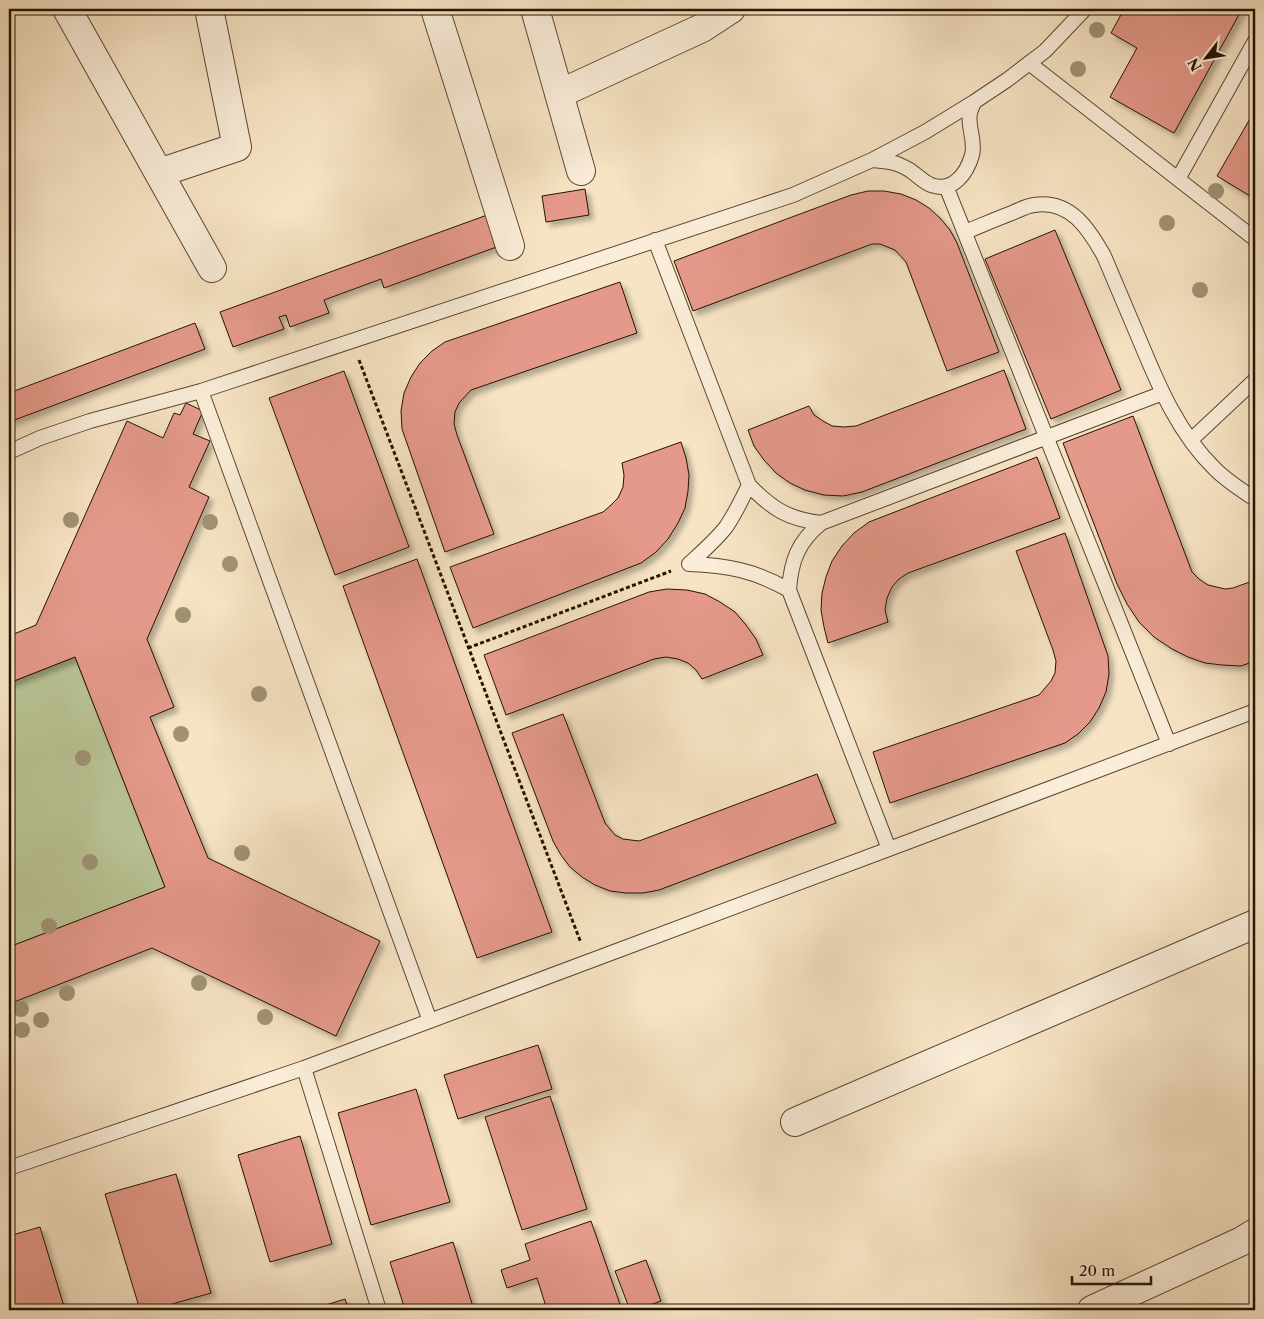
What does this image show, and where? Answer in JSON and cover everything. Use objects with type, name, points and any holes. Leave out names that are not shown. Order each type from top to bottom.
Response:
[{"type":"street","points":[[67,9],[212,268]]},
{"type":"street","points":[[159,173],[237,146],[209,9]]},
{"type":"street","points":[[435,9],[510,246]]},
{"type":"street","points":[[535,9],[581,171]]},
{"type":"street","points":[[559,94],[702,28],[731,9]]},
{"type":"street","points":[[795,1122],[1255,924]]},
{"type":"street","points":[[1092,1310],[1240,1242],[1255,1233]]},
{"type":"lane","points":[[9,452],[40,438],[90,421],[201,391],[793,195],[872,160],[925,132],[974,102],[1045,51],[1086,9]]},
{"type":"lane","points":[[1178,179],[1255,41]]},
{"type":"lane","points":[[1029,63],[1255,239]]},
{"type":"lane","points":[[872,160],[891,162],[904,166],[930,185],[946,186],[954,182],[964,175],[973,152],[970,114],[974,102]]},
{"type":"lane","points":[[946,186],[1169,744]]},
{"type":"lane","points":[[964,232],[1033,204],[1053,204],[1069,211],[1081,222],[1094,238],[1104,256],[1163,393],[1190,440],[1215,469],[1255,499]]},
{"type":"lane","points":[[655,240],[749,485],[763,500],[780,511],[793,517],[822,523]]},
{"type":"lane","points":[[1190,440],[1255,380]]},
{"type":"lane","points":[[201,391],[430,1021]]},
{"type":"lane","points":[[889,849],[789,590],[793,562],[798,550],[812,530],[822,523],[1163,393]]},
{"type":"lane","points":[[689,564],[708,547],[725,527],[749,485]]},
{"type":"lane","points":[[689,564],[714,564],[738,569],[764,577],[789,590]]},
{"type":"lane","points":[[9,1168],[304,1068],[1255,711]]},
{"type":"lane","points":[[304,1068],[379,1310]]},
{"type":"path","points":[[352,341],[588,962]]},
{"type":"path","points":[[468,648],[689,564]]},
{"type":"green space","points":[[75,657],[165,887],[9,947],[9,683]]},
{"type":"building","points":[[1124,9],[1242,9],[1174,133],[1110,97],[1137,48],[1111,33]]},
{"type":"building","points":[[1255,110],[1255,199],[1217,176]]},
{"type":"building","points":[[585,189],[589,215],[546,222],[542,196]]},
{"type":"building","points":[[868,191],[901,194],[916,200],[929,208],[950,230],[957,243],[999,352],[947,371],[906,262],[895,250],[880,244],[872,244],[693,311],[674,261],[851,195]]},
{"type":"building","points":[[501,210],[513,241],[384,288],[381,279],[324,300],[329,313],[290,327],[286,315],[279,317],[284,329],[233,347],[220,312]]},
{"type":"building","points":[[1055,230],[1121,390],[1051,419],[985,259]]},
{"type":"building","points":[[620,282],[637,333],[471,390],[459,403],[455,412],[454,424],[494,534],[445,552],[402,429],[401,411],[404,393],[420,363],[445,342]]},
{"type":"building","points":[[195,323],[205,349],[9,422],[9,393]]},
{"type":"building","points":[[1004,370],[1026,429],[862,492],[843,496],[824,495],[805,490],[790,483],[776,473],[764,460],[754,446],[748,430],[809,406],[814,415],[832,426],[856,426]]},
{"type":"building","points":[[344,371],[409,547],[335,575],[269,398]]},
{"type":"building","points":[[186,403],[203,411],[193,434],[210,441],[189,487],[209,497],[147,639],[174,707],[150,717],[208,858],[380,941],[336,1036],[152,948],[9,1004],[9,947],[165,887],[75,657],[9,683],[9,636],[36,625],[127,421],[163,438],[174,413],[180,415]]},
{"type":"building","points":[[1133,416],[1192,572],[1208,585],[1225,589],[1255,580],[1255,661],[1241,666],[1205,663],[1172,649],[1154,637],[1139,622],[1117,584],[1063,443]]},
{"type":"building","points":[[681,442],[689,475],[685,508],[668,539],[656,552],[641,563],[473,628],[450,567],[603,512],[618,498],[623,487],[622,463]]},
{"type":"building","points":[[1037,457],[1060,518],[908,573],[892,587],[887,598],[885,610],[888,622],[828,643],[821,610],[822,593],[832,561],[854,533],[869,522]]},
{"type":"building","points":[[1065,533],[1108,656],[1109,674],[1106,692],[1090,722],[1065,743],[890,803],[873,752],[1039,695],[1051,681],[1055,673],[1056,661],[1016,551]]},
{"type":"building","points":[[417,559],[552,932],[477,958],[343,586]]},
{"type":"building","points":[[667,589],[687,590],[705,594],[735,612],[756,639],[763,655],[702,679],[688,663],[666,657],[654,659],[506,715],[484,655],[649,592]]},
{"type":"building","points":[[563,714],[605,823],[615,835],[623,839],[639,841],[817,774],[836,823],[659,890],[643,893],[610,891],[582,877],[570,867],[561,855],[553,841],[512,733]]},
{"type":"building","points":[[538,1045],[552,1089],[458,1119],[444,1075]]},
{"type":"building","points":[[416,1089],[450,1202],[371,1225],[338,1113]]},
{"type":"building","points":[[550,1096],[587,1209],[522,1230],[485,1117]]},
{"type":"building","points":[[300,1136],[332,1244],[270,1262],[238,1155]]},
{"type":"building","points":[[176,1174],[211,1293],[151,1310],[140,1310],[105,1194]]},
{"type":"building","points":[[591,1221],[622,1310],[547,1310],[537,1278],[507,1288],[501,1270],[530,1260],[525,1244]]},
{"type":"building","points":[[40,1227],[65,1310],[9,1310],[9,1236]]},
{"type":"building","points":[[453,1242],[474,1310],[405,1310],[390,1262]]},
{"type":"building","points":[[646,1260],[661,1301],[636,1310],[630,1310],[615,1271]]},
{"type":"building","points":[[345,1299],[349,1310],[310,1310]]}]
